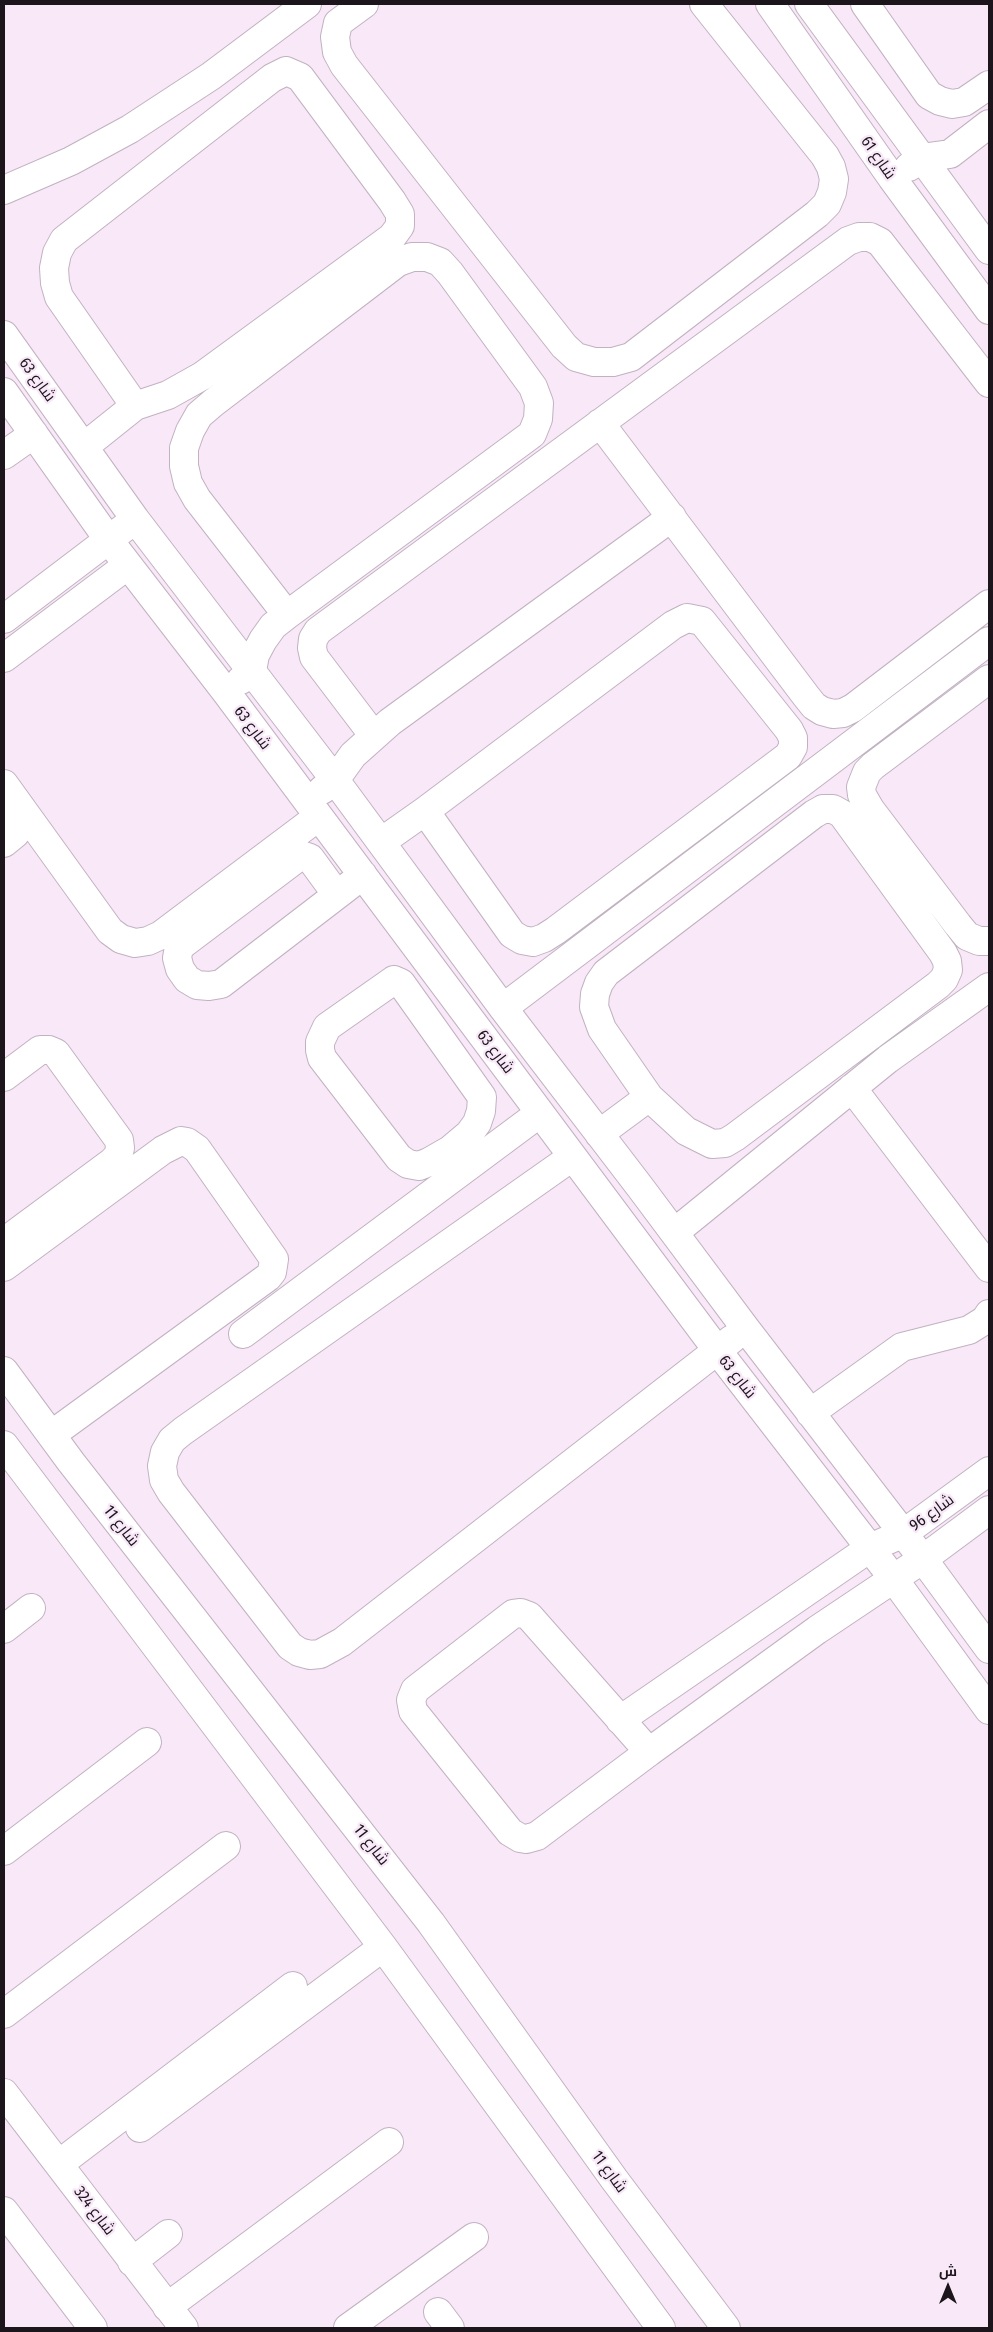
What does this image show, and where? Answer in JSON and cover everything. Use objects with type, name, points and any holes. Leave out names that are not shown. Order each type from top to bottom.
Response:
[{"type":"street","points":[[4,190],[71,161],[130,128],[211,76],[307,4]]},
{"type":"street","points":[[364,4],[338,23],[334,37],[336,52],[344,66],[564,346],[576,357],[594,362],[613,362],[631,357],[816,214],[827,204],[832,192],[834,179],[831,167],[825,156],[715,8]]},
{"type":"street","name":"شارع 61","points":[[770,4],[892,178],[989,310]]},
{"type":"street","points":[[809,4],[989,250]]},
{"type":"street","points":[[865,4],[929,95],[940,101],[952,104],[964,102],[989,85]]},
{"type":"street","points":[[85,446],[135,406],[168,395],[202,376],[392,237],[400,226],[400,214],[397,208],[306,83],[294,73],[286,71],[272,78],[64,240],[57,253],[54,268],[55,283],[59,297],[135,406]]},
{"type":"street","points":[[892,178],[921,158],[950,154],[989,124]]},
{"type":"street","points":[[374,736],[314,657],[313,639],[318,631],[838,247],[859,237],[870,237],[880,242],[989,383]]},
{"type":"street","points":[[226,692],[252,671],[255,655],[262,640],[286,614],[532,434],[538,419],[539,403],[534,388],[440,262],[427,257],[412,257],[398,262],[213,403],[200,415],[190,431],[184,448],[184,466],[188,483],[197,499],[286,614]]},
{"type":"street","name":"شارع 63","points":[[4,335],[44,388],[135,519],[335,780],[503,1008],[923,1559],[989,1649]]},
{"type":"street","points":[[8,406],[44,388]]},
{"type":"street","name":"شارع 63","points":[[8,406],[34,434],[108,539],[226,692],[717,1350],[893,1578],[989,1710]]},
{"type":"street","points":[[600,423],[806,696],[822,712],[843,713],[853,708],[989,604]]},
{"type":"street","points":[[4,455],[34,434]]},
{"type":"street","points":[[4,784],[110,931],[121,939],[135,942],[148,941],[161,935],[313,809],[353,755],[390,722],[672,517]]},
{"type":"street","points":[[4,619],[135,519]]},
{"type":"street","points":[[4,658],[128,565]]},
{"type":"street","points":[[381,842],[673,624],[687,618],[702,621],[789,730],[793,738],[788,756],[554,931],[544,938],[533,942],[522,940],[512,934],[425,811]]},
{"type":"street","points":[[503,1008],[989,641]]},
{"type":"street","points":[[989,679],[873,766],[866,772],[861,787],[862,795],[870,809],[967,936],[979,941],[989,941]]},
{"type":"street","points":[[4,797],[18,818],[19,827],[15,834],[4,843]]},
{"type":"street","points":[[823,809],[833,809],[842,814],[943,952],[948,970],[944,979],[725,1143],[712,1144],[686,1132],[649,1097],[608,1040],[597,1018],[595,994],[599,983],[606,973],[814,814],[823,809]]},
{"type":"street","points":[[337,895],[310,858],[301,855],[179,947],[177,958],[180,969],[187,979],[198,985],[221,984],[362,876]]},
{"type":"street","points":[[403,986],[451,936]]},
{"type":"street","points":[[391,980],[397,980],[482,1097],[479,1117],[469,1134],[429,1162],[419,1166],[408,1164],[399,1158],[322,1058],[320,1042],[327,1027],[391,980]]},
{"type":"street","points":[[674,1232],[852,1088],[989,987]]},
{"type":"street","points":[[4,1077],[40,1050],[49,1050],[56,1053],[119,1140],[120,1148],[118,1156],[112,1162],[4,1242]]},
{"type":"street","points":[[482,1097],[512,1076]]},
{"type":"street","points":[[852,1088],[989,1268]]},
{"type":"street","points":[[598,1134],[649,1097]]},
{"type":"street","points":[[243,1334],[540,1112]]},
{"type":"street","points":[[4,1267],[163,1150],[181,1141],[193,1145],[197,1149],[274,1259],[272,1272],[268,1277],[51,1434]]},
{"type":"street","points":[[572,1157],[172,1440],[165,1452],[162,1466],[164,1480],[171,1492],[290,1646],[299,1652],[310,1655],[320,1654],[342,1642],[746,1329]]},
{"type":"street","points":[[612,1208],[640,1187]]},
{"type":"street","points":[[810,1413],[902,1347],[969,1330],[985,1320],[989,1314]]},
{"type":"street","name":"شارع 11","points":[[4,1371],[431,1923],[614,2178],[726,2328]]},
{"type":"street","points":[[4,1444],[383,1947],[661,2328]]},
{"type":"street","name":"شارع 96","points":[[620,1720],[870,1548],[904,1534],[989,1471]]},
{"type":"street","name":"شارع 96","points":[[649,1752],[529,1616],[521,1613],[513,1614],[415,1690],[411,1700],[413,1711],[510,1832],[520,1838],[532,1838],[817,1630],[923,1559],[989,1510]]},
{"type":"street","points":[[794,1600],[817,1630]]},
{"type":"street","points":[[4,1629],[31,1608]]},
{"type":"street","points":[[4,1851],[147,1742]]},
{"type":"street","points":[[4,2014],[226,1846]]},
{"type":"street","points":[[140,2128],[383,1947]]},
{"type":"street","points":[[59,2164],[294,1986]]},
{"type":"street","name":"شارع 324","points":[[4,2092],[184,2328]]},
{"type":"street","points":[[167,2307],[389,2142]]},
{"type":"street","points":[[4,2211],[94,2328]]},
{"type":"street","points":[[132,2262],[168,2234]]},
{"type":"street","points":[[348,2328],[474,2237]]}]
